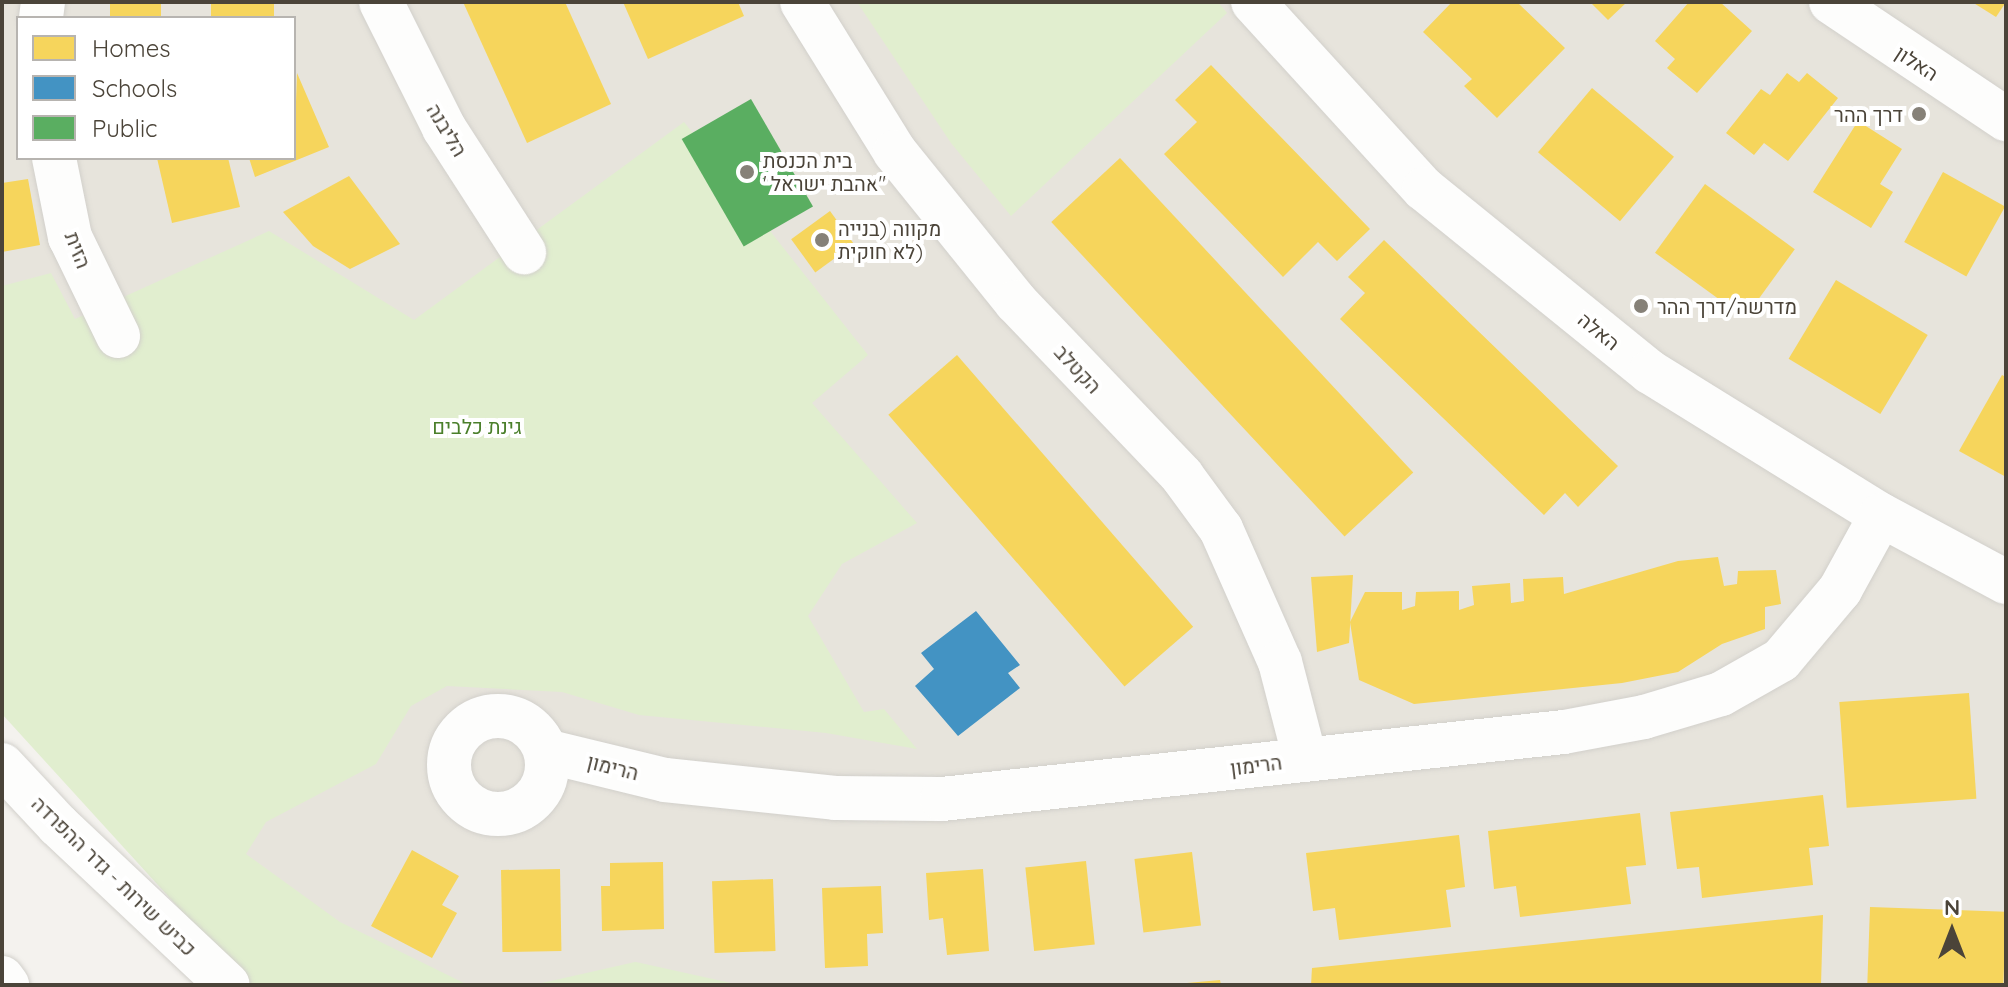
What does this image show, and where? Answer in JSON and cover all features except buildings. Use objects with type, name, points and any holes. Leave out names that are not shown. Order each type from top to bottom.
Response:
[{"type":"street","name":"הליבנה","points":[[381,2],[444,128],[524,252]]},
{"type":"street","name":"הקטלב","points":[[802,2],[895,152],[1016,302],[1182,476],[1221,529],[1280,662],[1305,759]]},
{"type":"street","name":"האלה","points":[[1253,2],[1424,189],[1650,372],[1881,515],[2006,582]]},
{"type":"street","name":"האלון","points":[[1831,2],[1865,29],[2006,119]]},
{"type":"street","name":"הזית","points":[[54,160],[70,237],[118,336]]},
{"type":"street","name":"הרימון","points":[[546,751],[665,780],[881,799],[942,799],[1564,732],[1644,717],[1721,694],[1781,660],[1840,590],[1881,515]]},
{"type":"street","name":"כביש שירות - גדר ההפרדה","points":[[2,765],[58,825],[228,985]]},
{"type":"street","points":[[2,978],[7,985]]},
{"type":"shaded area","points":[[2,2],[2006,2],[2006,985],[368,985],[204,822],[2,472]]},
{"type":"green space","points":[[857,2],[1218,2],[1227,13],[1011,216],[951,143]]},
{"type":"green space","name":"גינת כלבים","points":[[684,122],[868,355],[812,403],[917,523],[842,564],[808,616],[864,712],[884,709],[917,749],[826,733],[639,715],[562,692],[447,686],[411,706],[376,764],[266,822],[246,854],[340,922],[468,985],[249,985],[2,714],[2,286],[51,273],[75,319],[269,231],[414,320]]},
{"type":"green space","points":[[636,962],[740,985],[533,985]]},
{"type":"place","name":"דרך ההר","points":[[1919,114]]},
{"type":"place","name":"בית הכנסת \"אהבת ישראל\"","points":[[747,172]]},
{"type":"place","name":"מקווה (בנייה לא חוקית)","points":[[822,240]]},
{"type":"place","name":"מדרשה/דרך ההר","points":[[1641,306]]}]
